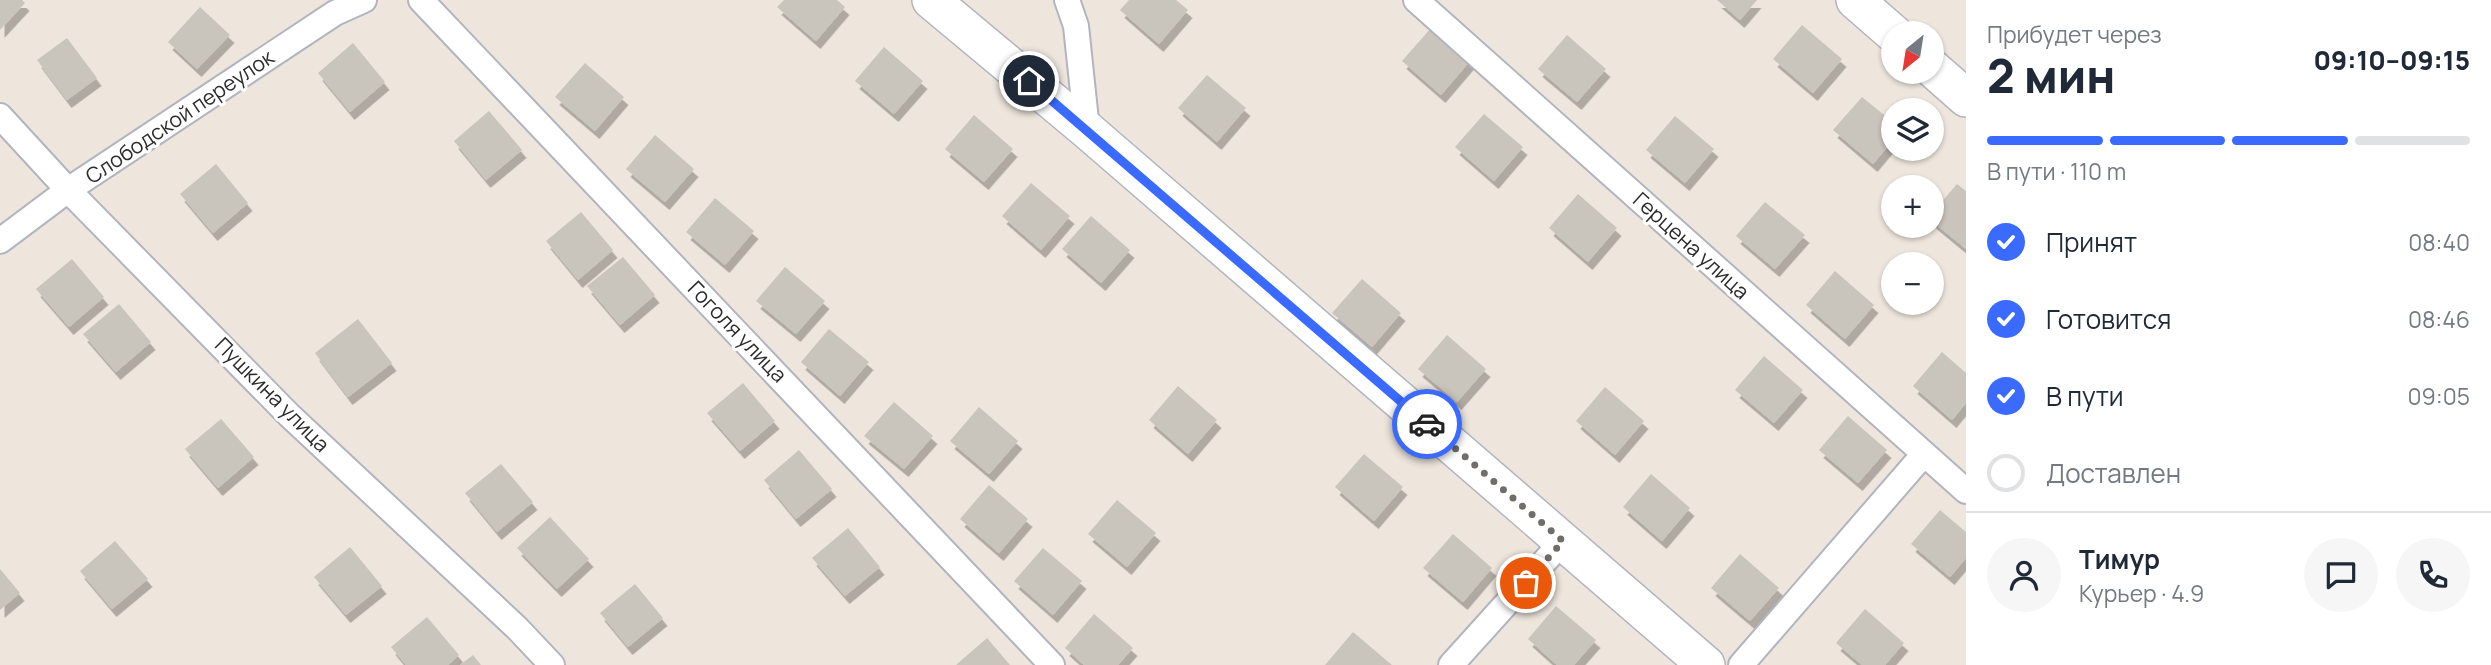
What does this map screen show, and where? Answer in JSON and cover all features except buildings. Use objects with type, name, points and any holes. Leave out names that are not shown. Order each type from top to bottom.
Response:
[{"type":"street","name":"Слободской переулок","points":[[0,241],[68,190],[330,7],[364,0]]},
{"type":"street","name":"Гоголя улица","points":[[421,0],[1052,665]]},
{"type":"street","points":[[932,0],[1087,130],[1706,665]]},
{"type":"street","points":[[1067,0],[1076,26],[1087,130]]},
{"type":"street","name":"Герцена улица","points":[[1416,0],[1966,491]]},
{"type":"street","points":[[1855,0],[1881,23]]},
{"type":"street","points":[[1944,79],[1966,98]]},
{"type":"street","name":"Пушкина улица","points":[[0,116],[68,190],[289,415],[517,628],[552,665]]},
{"type":"street","points":[[1741,665],[1924,454]]},
{"type":"street","points":[[1451,665],[1563,541]]},
{"type":"way so far","points":[[1427,424],[1563,541],[1526,583]]},
{"type":"route","points":[[1029,81],[1427,424]]}]
